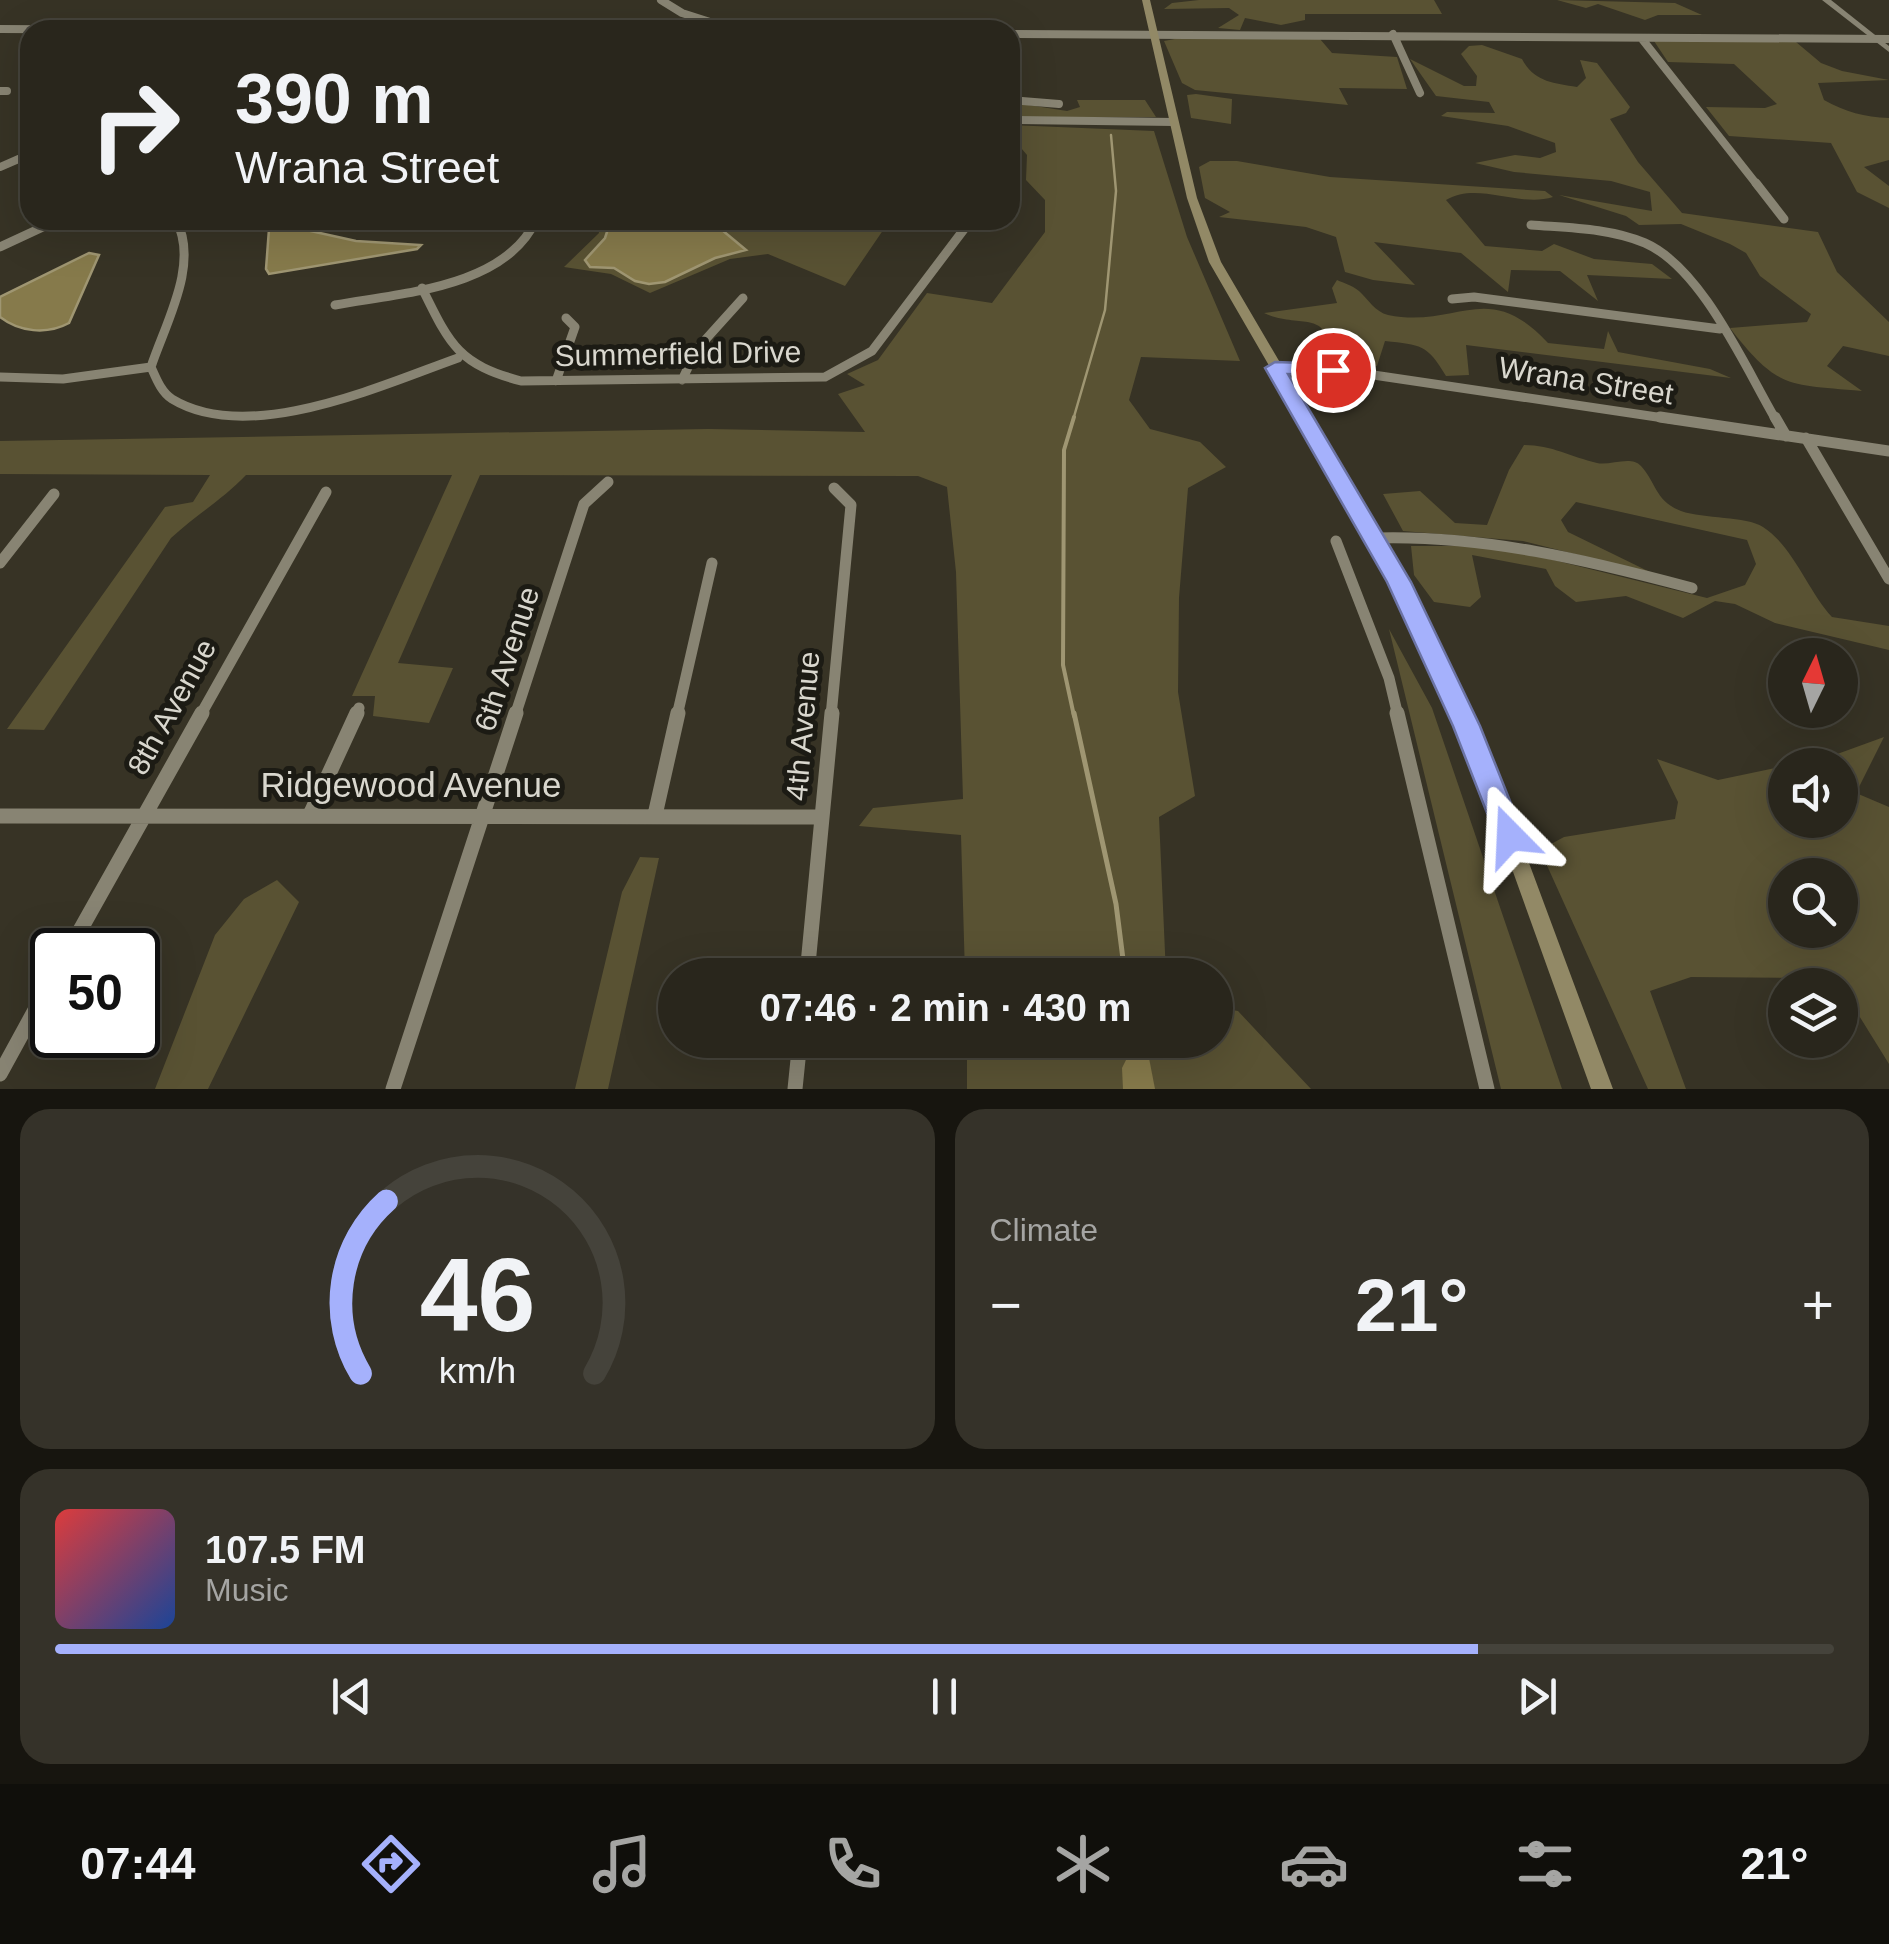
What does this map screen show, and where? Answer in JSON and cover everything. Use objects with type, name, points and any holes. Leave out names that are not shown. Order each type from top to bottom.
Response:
[{"type":"main road","points":[[1146,0],[1192,198],[1208,245],[1275,368],[1376,538],[1431,646],[1478,753],[1602,1089]]},
{"type":"street","points":[[662,0],[682,13],[704,20]]},
{"type":"street","points":[[1826,0],[1889,50]]},
{"type":"street","points":[[1020,34],[1889,40]]},
{"type":"street","points":[[1393,34],[1420,93]]},
{"type":"street","points":[[1642,39],[1784,219]]},
{"type":"street","points":[[1020,101],[1058,104]]},
{"type":"street","points":[[1020,120],[1174,122]]},
{"type":"street","points":[[1532,226],[1609,233],[1650,245],[1672,259],[1694,284],[1786,436]]},
{"type":"street","points":[[0,247],[37,230]]},
{"type":"street","points":[[184,230],[188,254],[151,367],[168,398],[206,412],[266,416],[336,400],[458,358],[422,288]]},
{"type":"street","points":[[335,305],[474,274],[512,254],[525,244],[531,230]]},
{"type":"street","name":"Summerfield Drive","points":[[458,358],[485,372],[521,381],[825,377],[872,351],[963,230]]},
{"type":"street","points":[[1452,300],[1474,297],[1720,329]]},
{"type":"street","points":[[682,380],[696,350],[743,298]]},
{"type":"street","points":[[556,381],[575,326],[566,318]]},
{"type":"street","points":[[0,377],[63,379],[151,367]]},
{"type":"street","name":"Wrana Street","points":[[1275,368],[1333,370],[1889,451]]},
{"type":"street","points":[[1806,438],[1889,579]]},
{"type":"street","name":"6th Avenue","points":[[393,1089],[584,504],[608,482]]},
{"type":"street","name":"4th Avenue","points":[[809,958],[851,505],[834,488]]},
{"type":"street","name":"8th Avenue","points":[[80,928],[326,492]]},
{"type":"street","points":[[0,563],[54,494]]},
{"type":"street","points":[[1376,538],[1459,538],[1524,546],[1692,588]]},
{"type":"street","points":[[1336,541],[1389,678],[1487,1089]]},
{"type":"street","points":[[654,815],[712,563]]},
{"type":"street","points":[[310,814],[359,708]]},
{"type":"street","name":"Ridgewood Avenue","points":[[0,816],[822,816]]},
{"type":"street","points":[[0,1074],[30,1019]]},
{"type":"street","points":[[796,1089],[799,1058]]},
{"type":"shaded area","points":[[1434,0],[1442,14],[1305,14],[1305,20],[1281,25],[1245,18],[1240,30],[1218,28],[1239,15],[1229,8],[1164,9],[1172,3]]},
{"type":"shaded area","points":[[1557,0],[1675,3],[1702,15],[1658,15],[1645,20],[1598,4],[1586,8]]},
{"type":"shaded area","points":[[1320,39],[1332,53],[1397,57],[1407,89],[1339,88],[1348,105],[1195,90],[1182,83],[1164,41]]},
{"type":"shaded area","points":[[1654,41],[1796,42],[1821,63],[1889,80],[1818,83],[1824,100],[1832,104],[1855,113],[1889,118],[1889,160],[1864,167],[1889,186],[1889,208],[1857,192],[1831,143],[1729,136],[1706,107],[1765,108],[1777,104],[1734,64],[1668,62]]},
{"type":"shaded area","points":[[1482,45],[1522,59],[1532,73],[1545,80],[1577,87],[1586,78],[1580,60],[1597,63],[1630,107],[1626,113],[1610,119],[1638,162],[1682,213],[1818,232],[1837,272],[1889,322],[1889,356],[1843,346],[1827,366],[1862,391],[1786,380],[1746,348],[1730,328],[1807,322],[1811,314],[1760,276],[1746,253],[1681,224],[1639,225],[1626,216],[1559,195],[1652,211],[1650,192],[1611,181],[1514,172],[1475,163],[1515,155],[1540,158],[1556,152],[1555,143],[1508,126],[1441,116],[1447,112],[1495,113],[1489,102],[1436,96],[1410,59],[1464,86],[1476,86],[1477,76],[1461,54],[1469,46]]},
{"type":"shaded area","points":[[1187,95],[1232,99],[1231,124],[1191,118]]},
{"type":"shaded area","points":[[1077,100],[1145,100],[1156,117],[1020,117],[1020,104],[1067,111],[1080,107]]},
{"type":"shaded area","points":[[1020,125],[1154,131],[1187,237],[1240,361],[1141,357],[1129,400],[1150,429],[1200,442],[1226,467],[1188,488],[1179,598],[1178,692],[1195,796],[1159,817],[1165,958],[965,958],[961,835],[859,826],[873,808],[963,799],[956,572],[947,487],[918,476],[480,475],[398,663],[453,668],[429,723],[373,716],[375,696],[352,696],[452,475],[246,475],[171,538],[44,730],[7,729],[165,507],[193,502],[210,475],[0,474],[0,441],[708,429],[865,432],[838,394],[865,385],[847,374],[878,360],[927,293],[992,303],[1045,232],[1045,200],[1026,180],[1027,155],[1020,147]]},
{"type":"shaded area","points":[[1210,161],[1237,161],[1330,177],[1545,191],[1553,197],[1540,200],[1471,193],[1446,200],[1485,246],[1542,251],[1554,244],[1594,259],[1652,264],[1672,279],[1587,275],[1598,301],[1560,271],[1511,270],[1508,292],[1461,253],[1374,242],[1415,285],[1373,280],[1345,272],[1336,237],[1306,227],[1219,217],[1230,212],[1205,198],[1199,167]]},
{"type":"shaded area","points":[[269,230],[306,230],[356,241],[421,245],[417,249],[269,274]]},
{"type":"shaded area","points":[[599,230],[883,230],[845,286],[768,254],[730,259],[650,293],[611,274],[564,267]]},
{"type":"shaded area","points":[[608,230],[722,230],[746,250],[715,258],[665,282],[649,284],[635,281],[614,268],[590,267],[585,260]]},
{"type":"shaded area","points":[[89,253],[99,255],[69,323],[33,330],[0,317],[0,297]]},
{"type":"shaded area","points":[[1337,280],[1357,289],[1388,315],[1412,318],[1489,309],[1526,323],[1548,343],[1604,349],[1608,331],[1618,352],[1710,369],[1731,378],[1466,345],[1469,375],[1446,376],[1422,348],[1385,341],[1377,366],[1326,362],[1325,333],[1319,326],[1264,313],[1337,303],[1332,288]]},
{"type":"shaded area","points":[[1524,445],[1553,449],[1597,463],[1637,463],[1672,507],[1690,514],[1756,523],[1774,535],[1832,617],[1889,626],[1889,650],[1858,643],[1858,638],[1838,638],[1775,623],[1735,604],[1715,601],[1683,618],[1626,596],[1576,602],[1555,586],[1546,569],[1472,555],[1481,597],[1470,607],[1434,602],[1414,575],[1411,546],[1497,546],[1707,598],[1745,585],[1756,564],[1747,540],[1576,502],[1561,520],[1568,532],[1654,574],[1523,541],[1403,531],[1383,494],[1420,491],[1455,523],[1487,525],[1509,470]]},
{"type":"shaded area","points":[[1389,629],[1432,708],[1562,1089],[1501,1089]]},
{"type":"shaded area","points":[[1884,737],[1858,789],[1858,748],[1854,748]]},
{"type":"shaded area","points":[[1657,759],[1718,780],[1768,770],[1768,838],[1858,838],[1858,794],[1889,807],[1889,1064],[1858,1014],[1858,968],[1768,968],[1768,978],[1691,977],[1650,991],[1686,1089],[1648,1089],[1540,850],[1564,837],[1675,819],[1678,802]]},
{"type":"shaded area","points":[[640,857],[659,858],[608,1089],[575,1089],[622,892]]},
{"type":"shaded area","points":[[277,880],[299,902],[208,1089],[155,1089],[215,935],[244,899]]},
{"type":"shaded area","points":[[1233,1010],[1311,1089],[967,1089],[967,1058],[1233,1058]]},
{"type":"waterway","points":[[1073,420],[1105,310],[1116,191],[1111,135]]},
{"type":"waterway","points":[[1074,417],[1064,450],[1063,665],[1074,716]]},
{"type":"waterway","points":[[1074,713],[1116,904],[1123,958]]},
{"type":"waterway","points":[[1137,1058],[1138,1068]]},
{"type":"waterway","points":[[1138,1068],[1139,1089]]},
{"type":"route","points":[[1333,370],[1275,368],[1399,582],[1484,766],[1510,836]]}]
